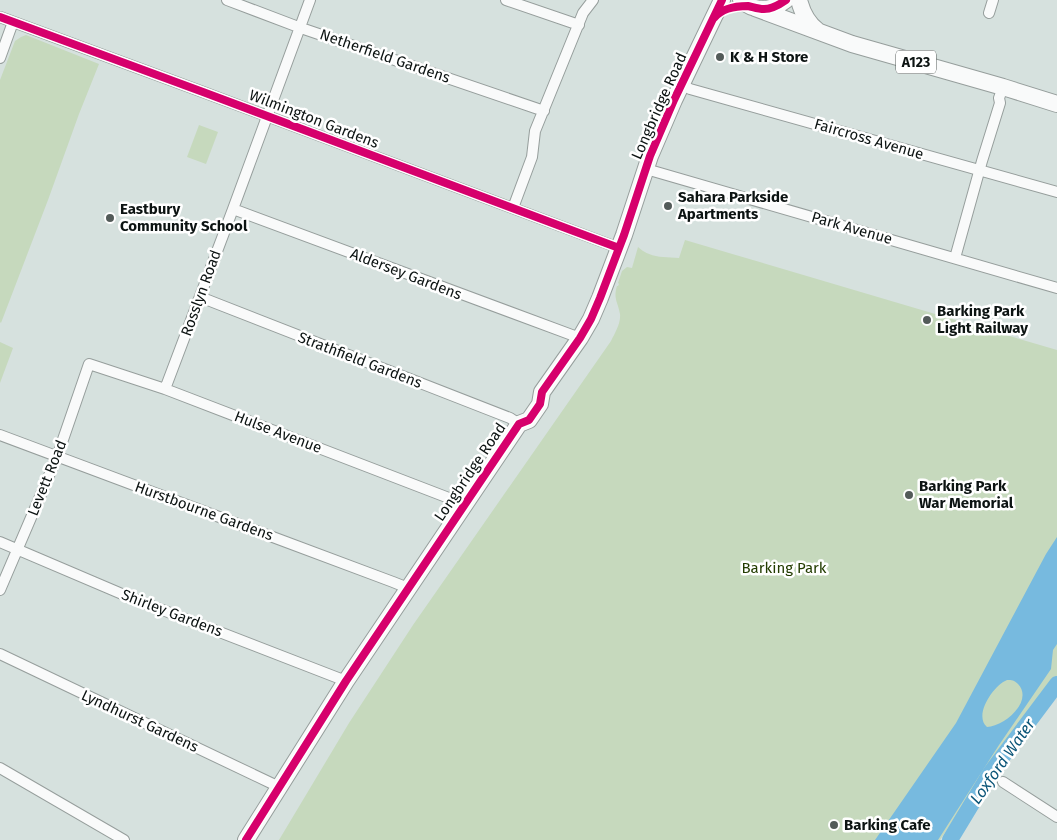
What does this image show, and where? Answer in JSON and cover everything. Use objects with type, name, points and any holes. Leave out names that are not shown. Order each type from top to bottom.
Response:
[{"type":"main road","name":"Longbridge Road","points":[[246,840],[346,681],[520,424],[528,420],[540,404],[542,392],[580,338],[600,298],[650,156],[722,0]]},
{"type":"main road","points":[[713,20],[717,14],[724,10],[749,5],[765,9],[786,0]]},
{"type":"main road","name":"A123","points":[[798,0],[808,21],[816,29],[829,36]]},
{"type":"main road","name":"A123","points":[[749,5],[852,44],[1003,86],[1057,104]]},
{"type":"street","name":"Netherfield Gardens","points":[[227,0],[301,28],[544,111]]},
{"type":"street","name":"Rosslyn Road","points":[[164,389],[234,209],[310,0]]},
{"type":"street","points":[[506,0],[579,25]]},
{"type":"street","points":[[513,208],[532,157],[535,131],[583,13],[593,0]]},
{"type":"street","points":[[989,13],[993,0]]},
{"type":"street","name":"Wilmington Gardens","points":[[0,17],[619,248]]},
{"type":"street","points":[[0,58],[13,22]]},
{"type":"street","name":"Faircross Avenue","points":[[682,85],[690,89],[1057,192]]},
{"type":"street","points":[[955,258],[1000,104],[999,98],[1003,86]]},
{"type":"street","name":"Park Avenue","points":[[646,169],[1057,288]]},
{"type":"street","name":"Aldersey Gardens","points":[[234,209],[580,338]]},
{"type":"street","name":"Strathfield Gardens","points":[[200,297],[510,418],[520,424]]},
{"type":"street","name":"Hulse Avenue","points":[[89,364],[164,389],[454,500],[464,506]]},
{"type":"street","name":"Levett Road","points":[[0,590],[57,456],[89,364]]},
{"type":"street","name":"Hurstbourne Gardens","points":[[0,435],[408,588]]},
{"type":"street","name":"Shirley Gardens","points":[[0,542],[129,597],[346,681]]},
{"type":"street","name":"Lyndhurst Gardens","points":[[0,654],[279,788]]},
{"type":"street","points":[[0,768],[124,840]]},
{"type":"street","points":[[1003,782],[1057,817]]},
{"type":"green space","points":[[26,35],[99,64],[1,323],[0,80],[15,41]]},
{"type":"green space","points":[[199,125],[218,132],[206,164],[187,157]]},
{"type":"green space","name":"Barking Park","points":[[685,240],[1057,350],[1057,676],[998,753],[940,840],[279,840],[349,723],[413,625],[611,341],[620,321],[616,297],[617,286],[622,271],[627,267],[632,268],[638,247],[652,255],[679,258]]},
{"type":"green space","points":[[0,342],[13,348],[0,383]]},
{"type":"water","points":[[1057,537],[1057,644],[1053,650],[1051,669],[938,840],[875,840],[956,723],[1046,554]],"holes":[[[1007,680],[1013,680],[1022,691],[1020,705],[1015,712],[1001,723],[987,727],[983,722],[984,708],[991,694]]]},
{"type":"waterway","name":"Loxford Water","points":[[950,840],[991,772],[1057,684]]},
{"type":"cycle path","points":[[246,840],[346,681],[519,424],[529,420],[540,404],[542,392],[591,319],[624,235],[650,156],[674,100],[722,0]]},
{"type":"cycle path","points":[[714,18],[729,8],[748,6],[767,9],[786,0]]},
{"type":"cycle path","points":[[0,17],[619,248]]},
{"type":"place","name":"K & H Store","points":[[720,57]]},
{"type":"place","name":"Sahara Parkside Apartments","points":[[668,206]]},
{"type":"place","name":"Eastbury Community School","points":[[110,218]]},
{"type":"place","name":"Barking Park Light Railway","points":[[927,320]]},
{"type":"place","name":"Barking Park War Memorial","points":[[909,495]]},
{"type":"place","name":"Barking Cafe","points":[[834,825]]}]
